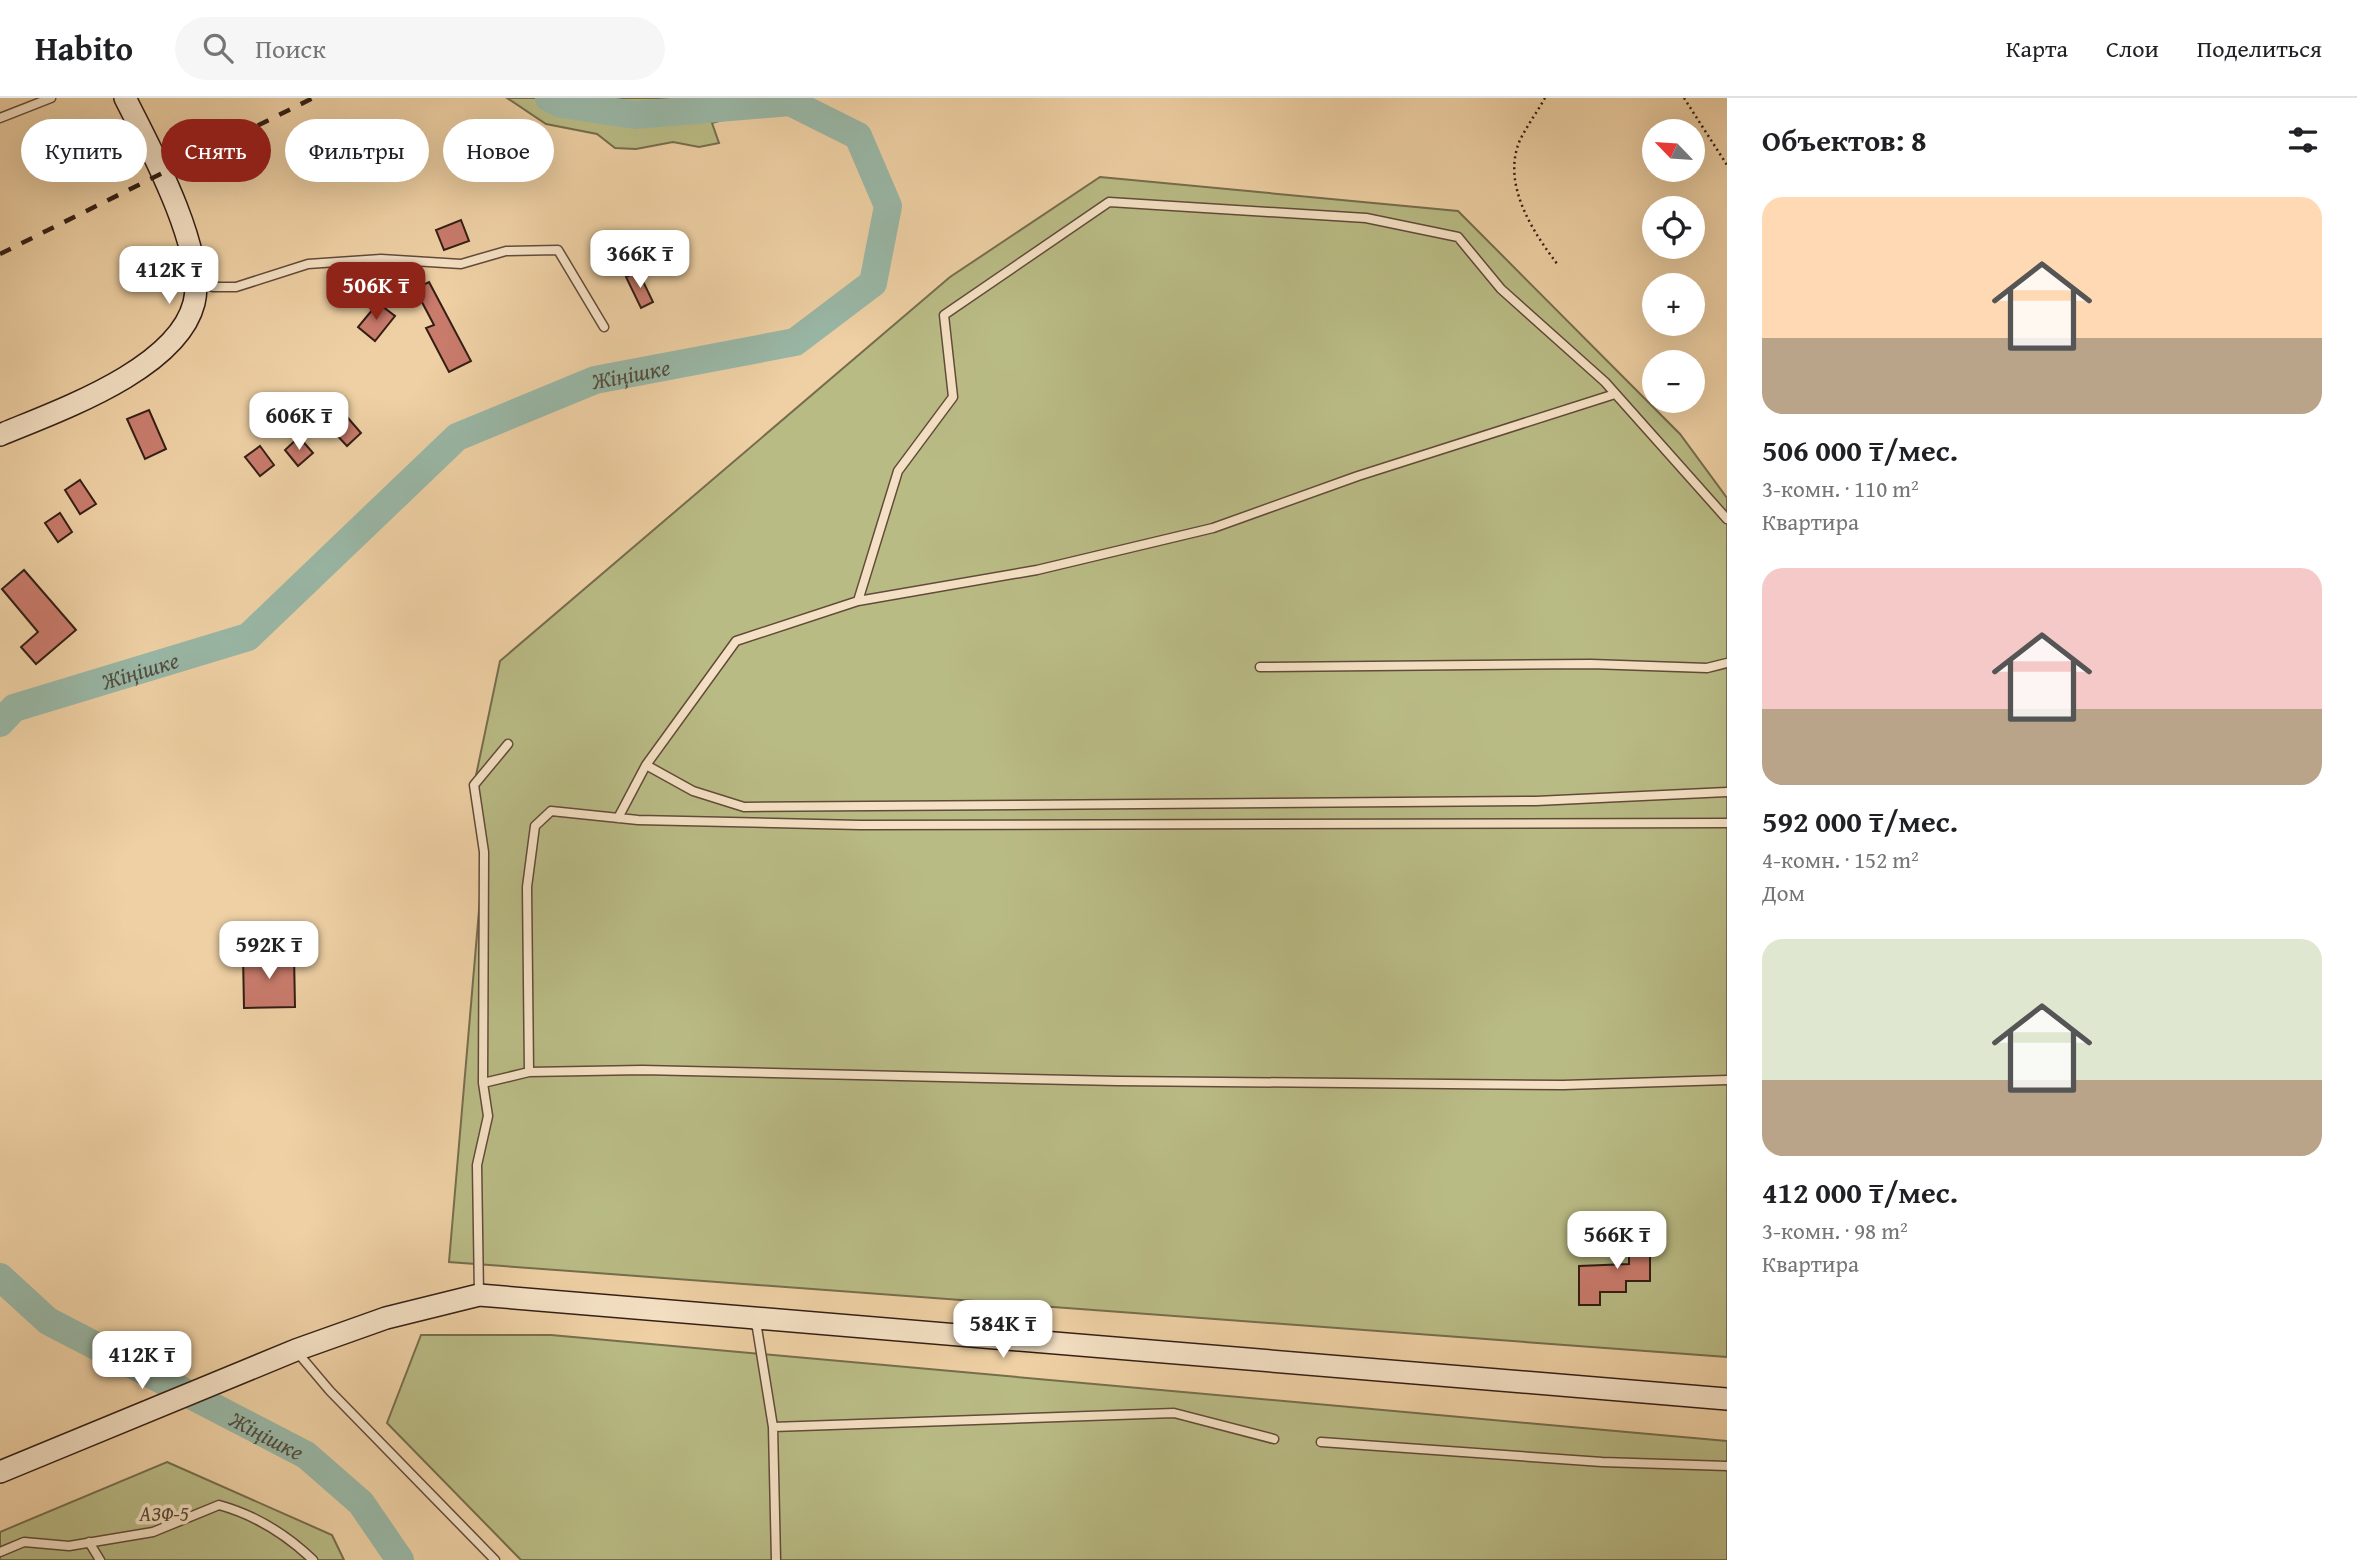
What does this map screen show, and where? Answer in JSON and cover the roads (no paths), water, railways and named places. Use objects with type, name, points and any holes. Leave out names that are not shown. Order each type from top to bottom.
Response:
[{"type":"street","points":[[0,435],[75,404],[158,354],[180,331],[194,304],[196,282],[184,233],[163,173],[125,98]]},
{"type":"street","points":[[9,1468],[289,1353],[386,1318],[479,1295],[1727,1399]]},
{"type":"lane","points":[[0,118],[51,98]]},
{"type":"lane","points":[[858,601],[898,471],[953,397],[944,316],[1109,202],[1366,218],[1458,236],[1501,289],[1615,394],[1727,519]]},
{"type":"lane","points":[[196,282],[213,288],[236,287],[308,264],[381,259],[461,264],[506,251],[558,250],[604,327]]},
{"type":"lane","points":[[618,818],[646,765],[736,641],[858,601],[1037,570],[1213,528],[1370,472],[1615,394]]},
{"type":"lane","points":[[1259,667],[1591,664],[1707,668],[1727,663]]},
{"type":"lane","points":[[479,1295],[477,1165],[488,1116],[483,1083],[484,852],[474,785],[508,744]]},
{"type":"lane","points":[[646,765],[693,790],[744,807],[1536,801],[1727,792]]},
{"type":"lane","points":[[529,1072],[527,887],[535,826],[551,811],[618,818],[859,825],[1727,824]]},
{"type":"lane","points":[[483,1083],[529,1072],[642,1070],[1117,1081],[1535,1085],[1727,1080]]},
{"type":"lane","points":[[751,1317],[758,1328],[773,1427],[776,1560]]},
{"type":"lane","points":[[289,1353],[330,1391],[495,1560]]},
{"type":"lane","points":[[773,1427],[1174,1413],[1274,1439]]},
{"type":"lane","points":[[1321,1442],[1602,1462],[1727,1466]]},
{"type":"lane","points":[[0,1552],[24,1542],[69,1546],[153,1532],[219,1505],[249,1515],[291,1538],[313,1560]]},
{"type":"lane","points":[[89,1542],[100,1560]]},
{"type":"waterway","name":"Жіңішке","points":[[0,723],[14,708],[248,637],[457,437],[595,380],[795,342],[873,283],[888,206],[858,136],[790,102],[635,115],[561,104],[549,98]]},
{"type":"waterway","name":"Жіңішке","points":[[0,1277],[48,1321],[306,1455],[361,1503],[400,1560]]},
{"type":"railway","points":[[0,254],[313,98]]},
{"type":"park label","name":"АЗФ-5","points":[[164,1513]]}]
